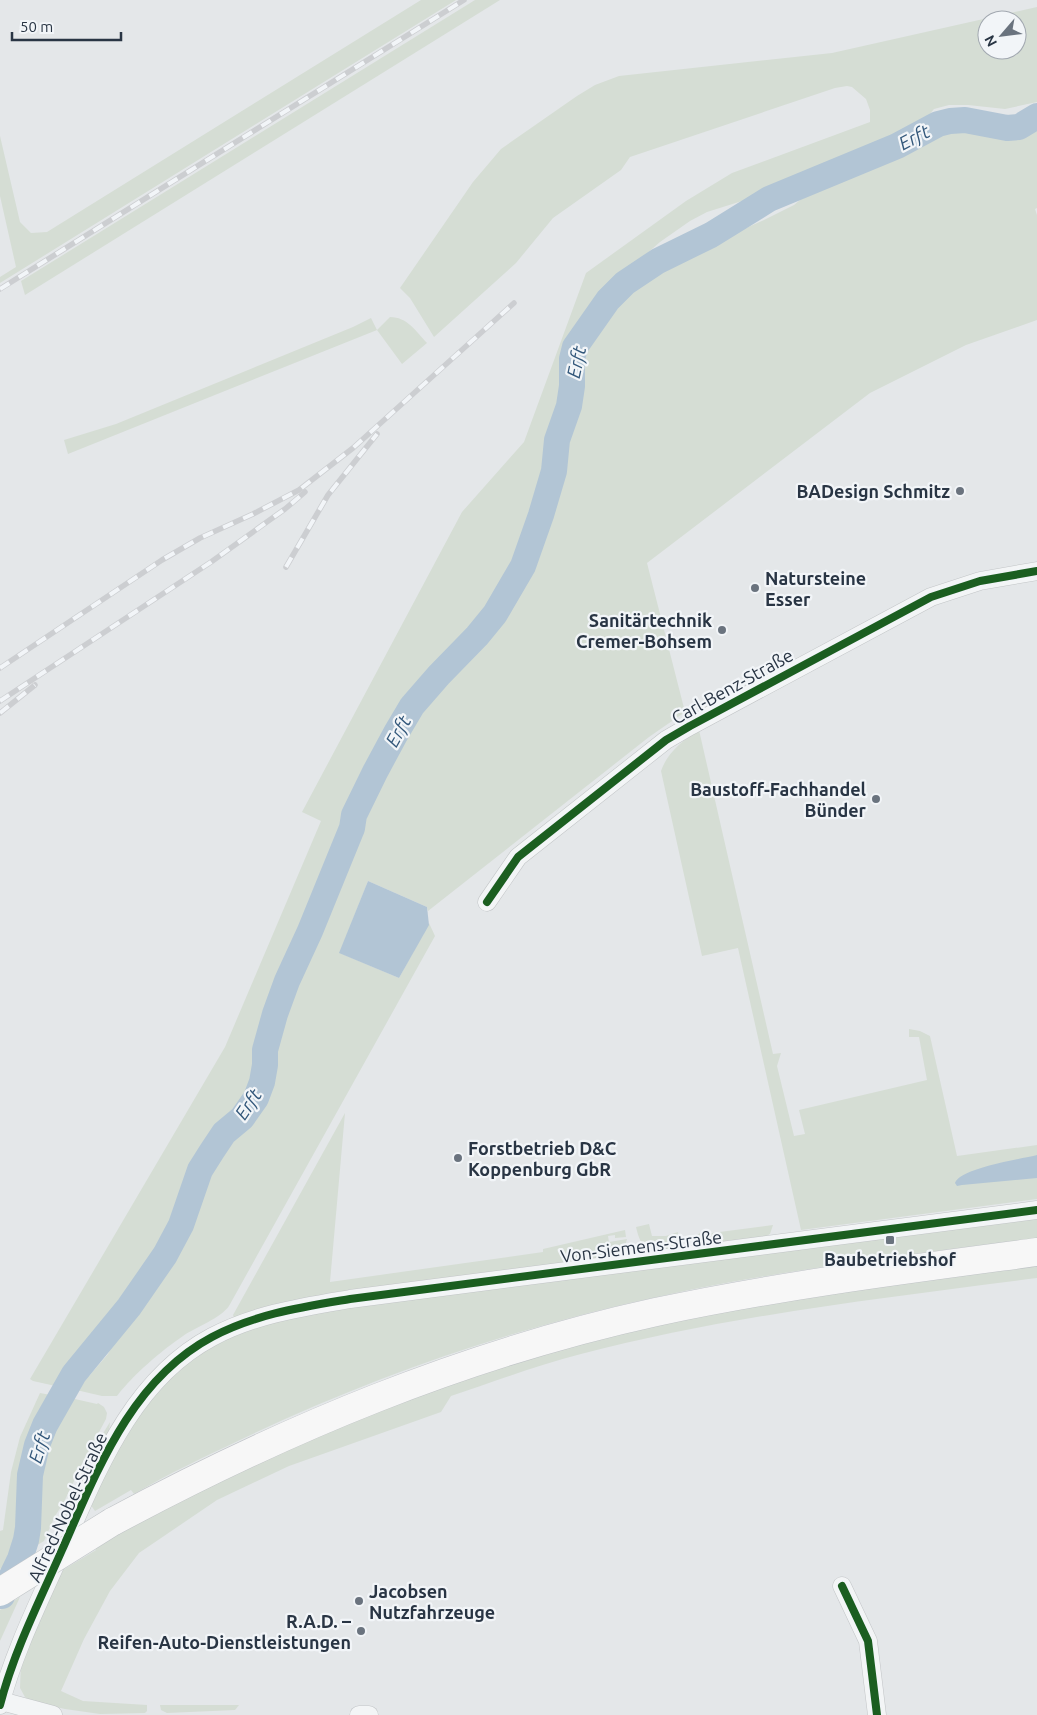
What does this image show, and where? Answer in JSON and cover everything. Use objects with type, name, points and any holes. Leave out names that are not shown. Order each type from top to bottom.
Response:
[{"type":"main road","points":[[0,1592],[112,1522],[173,1489],[238,1457],[333,1415],[433,1376],[533,1344],[605,1324],[714,1301],[805,1285],[1037,1252]]},
{"type":"street","name":"Carl-Benz-Straße","points":[[486,902],[518,857],[653,751],[690,726],[931,597],[980,581],[1037,571]]},
{"type":"street","name":"Von-Siemens-Straße","points":[[251,1320],[290,1309],[350,1299],[1037,1210]]},
{"type":"street","name":"Alfred-Nobel-Straße","points":[[52,1715],[0,1703],[15,1659],[76,1516],[102,1461],[124,1422],[150,1387],[187,1353],[212,1337],[251,1320]]},
{"type":"street","points":[[842,1586],[868,1641],[877,1715]]},
{"type":"street","points":[[359,1715],[368,1715]]},
{"type":"shaded area","points":[[421,0],[456,0],[0,283],[0,277],[16,267],[0,196],[0,136],[20,222],[31,233],[47,232]]},
{"type":"shaded area","points":[[475,0],[500,0],[25,295],[21,281]]},
{"type":"shaded area","points":[[1037,7],[1037,102],[1005,109],[949,105],[934,109],[908,137],[838,162],[818,173],[761,195],[707,212],[690,221],[660,242],[598,301],[570,344],[566,356],[567,390],[563,409],[549,442],[545,488],[519,565],[498,604],[427,679],[409,691],[402,699],[396,718],[354,801],[302,938],[295,948],[270,1011],[245,1102],[209,1140],[194,1167],[162,1250],[115,1314],[69,1369],[60,1387],[33,1381],[30,1379],[225,1047],[321,821],[302,812],[462,512],[524,442],[586,273],[686,201],[732,173],[870,122],[870,110],[866,99],[852,87],[847,86],[835,88],[630,157],[621,170],[553,218],[516,263],[434,337],[410,298],[400,288],[473,182],[501,149],[577,96],[595,85],[619,76],[832,53],[977,20],[977,60],[1027,60],[1027,10],[1024,10]]},
{"type":"shaded area","points":[[956,125],[987,128],[1014,136],[1037,131],[1037,208],[1035,209],[1037,215],[1037,320],[966,345],[870,393],[647,563],[685,712],[649,737],[428,911],[427,907],[368,881],[340,953],[399,978],[429,923],[435,936],[229,1306],[208,1322],[188,1333],[148,1363],[117,1396],[102,1396],[72,1389],[90,1375],[108,1354],[120,1329],[165,1269],[187,1231],[208,1173],[225,1144],[243,1126],[258,1106],[270,1081],[274,1052],[294,981],[337,883],[365,812],[386,772],[401,729],[466,655],[481,643],[508,605],[525,573],[548,516],[560,476],[563,442],[578,383],[582,346],[596,325],[621,294],[665,261],[713,245],[794,205],[812,190],[837,178],[867,169],[890,159],[932,134]]},
{"type":"shaded area","points":[[390,317],[401,319],[411,326],[427,343],[402,364],[377,330]]},
{"type":"shaded area","points":[[371,318],[377,330],[68,454],[64,440],[116,424]]},
{"type":"shaded area","points":[[699,730],[773,1054],[781,1053],[777,1066],[794,1136],[805,1134],[799,1110],[927,1080],[919,1037],[909,1037],[909,1029],[920,1031],[930,1036],[957,1156],[1037,1145],[1037,1199],[801,1230],[738,948],[702,956],[661,771],[667,758],[676,748]]},
{"type":"shaded area","points":[[345,1113],[330,1282],[543,1252],[543,1249],[625,1230],[626,1237],[615,1238],[615,1235],[608,1236],[609,1242],[627,1239],[624,1250],[617,1256],[234,1318],[233,1315]]},
{"type":"shaded area","points":[[1037,1218],[1037,1238],[758,1277],[611,1307],[502,1337],[395,1374],[291,1416],[213,1453],[134,1494],[131,1490],[95,1511],[90,1504],[129,1427],[163,1384],[188,1362],[216,1344],[251,1328],[326,1310]]},
{"type":"shaded area","points":[[649,1224],[652,1236],[666,1236],[678,1232],[673,1248],[658,1252],[648,1250],[644,1246],[636,1227]]},
{"type":"shaded area","points":[[773,1225],[770,1234],[765,1237],[705,1243],[696,1236],[700,1233]]},
{"type":"shaded area","points":[[1037,1264],[1037,1278],[808,1309],[694,1328],[637,1340],[565,1358],[451,1396],[441,1412],[289,1466],[217,1500],[139,1553],[110,1591],[84,1639],[61,1691],[83,1701],[147,1705],[145,1713],[100,1714],[65,1709],[30,1701],[25,1697],[20,1688],[21,1662],[61,1571],[96,1550],[94,1546],[278,1452],[438,1387],[551,1352],[644,1328],[757,1305]]},
{"type":"shaded area","points":[[40,1393],[56,1396],[35,1439],[26,1466],[22,1529],[17,1553],[12,1561],[0,1569],[0,1531],[3,1530],[11,1472],[20,1437]]},
{"type":"shaded area","points":[[66,1397],[98,1403],[104,1407],[107,1413],[106,1419],[55,1516],[44,1541],[29,1550],[35,1521],[33,1487],[36,1466],[48,1428]]},
{"type":"shaded area","points":[[110,1422],[109,1432],[63,1528],[65,1516],[75,1488]]},
{"type":"shaded area","points":[[20,1597],[0,1641],[0,1610]]},
{"type":"shaded area","points":[[160,1705],[239,1705],[235,1710],[167,1713],[161,1710]]},
{"type":"water","points":[[368,881],[427,907],[429,925],[399,978],[339,953]]},
{"type":"water","points":[[1037,1155],[1037,1178],[957,1186],[955,1183],[959,1178],[979,1169]]},
{"type":"waterway","name":"Erft","points":[[2,1596],[20,1559],[26,1540],[30,1475],[37,1445],[45,1425],[74,1374],[129,1307],[165,1255],[181,1225],[200,1170],[224,1133],[242,1118],[256,1098],[262,1082],[265,1050],[287,981],[310,931],[352,828],[354,815],[375,772],[412,706],[495,614],[523,566],[554,471],[557,440],[569,406],[572,386],[572,359],[575,347],[608,300],[625,283],[658,261],[711,235],[769,199],[897,146],[938,124],[965,120],[1007,128],[1019,127],[1037,116]]},
{"type":"railway","points":[[0,289],[464,0]]},
{"type":"railway","points":[[0,668],[162,560],[200,538],[253,514],[299,490],[353,448],[514,303]]},
{"type":"railway","points":[[286,567],[328,495],[377,434]]},
{"type":"railway","points":[[0,701],[211,562],[285,509],[305,492]]},
{"type":"railway","points":[[0,713],[35,685]]},
{"type":"cycle path","points":[[487,902],[518,857],[666,740],[931,597],[980,581],[1037,571]]},
{"type":"cycle path","points":[[0,1705],[12,1665],[28,1626],[103,1459],[120,1430],[138,1402],[159,1377],[184,1355],[228,1329],[280,1312],[350,1299],[1037,1210]]},
{"type":"cycle path","points":[[842,1586],[868,1641],[877,1715]]},
{"type":"place","name":"BADesign Schmitz","points":[[960,491]]},
{"type":"place","name":"Natursteine Esser","points":[[755,588]]},
{"type":"place","name":"Sanitärtechnik Cremer-Bohsem","points":[[722,630]]},
{"type":"place","name":"Baustoff-Fachhandel Bünder","points":[[876,799]]},
{"type":"place","name":"Forstbetrieb D&C Koppenburg GbR","points":[[458,1158]]},
{"type":"place","name":"Baubetriebshof","points":[[890,1240]]},
{"type":"place","name":"Jacobsen Nutzfahrzeuge","points":[[359,1601]]},
{"type":"place","name":"R.A.D. – Reifen-Auto-Dienstleistungen","points":[[361,1631]]}]
